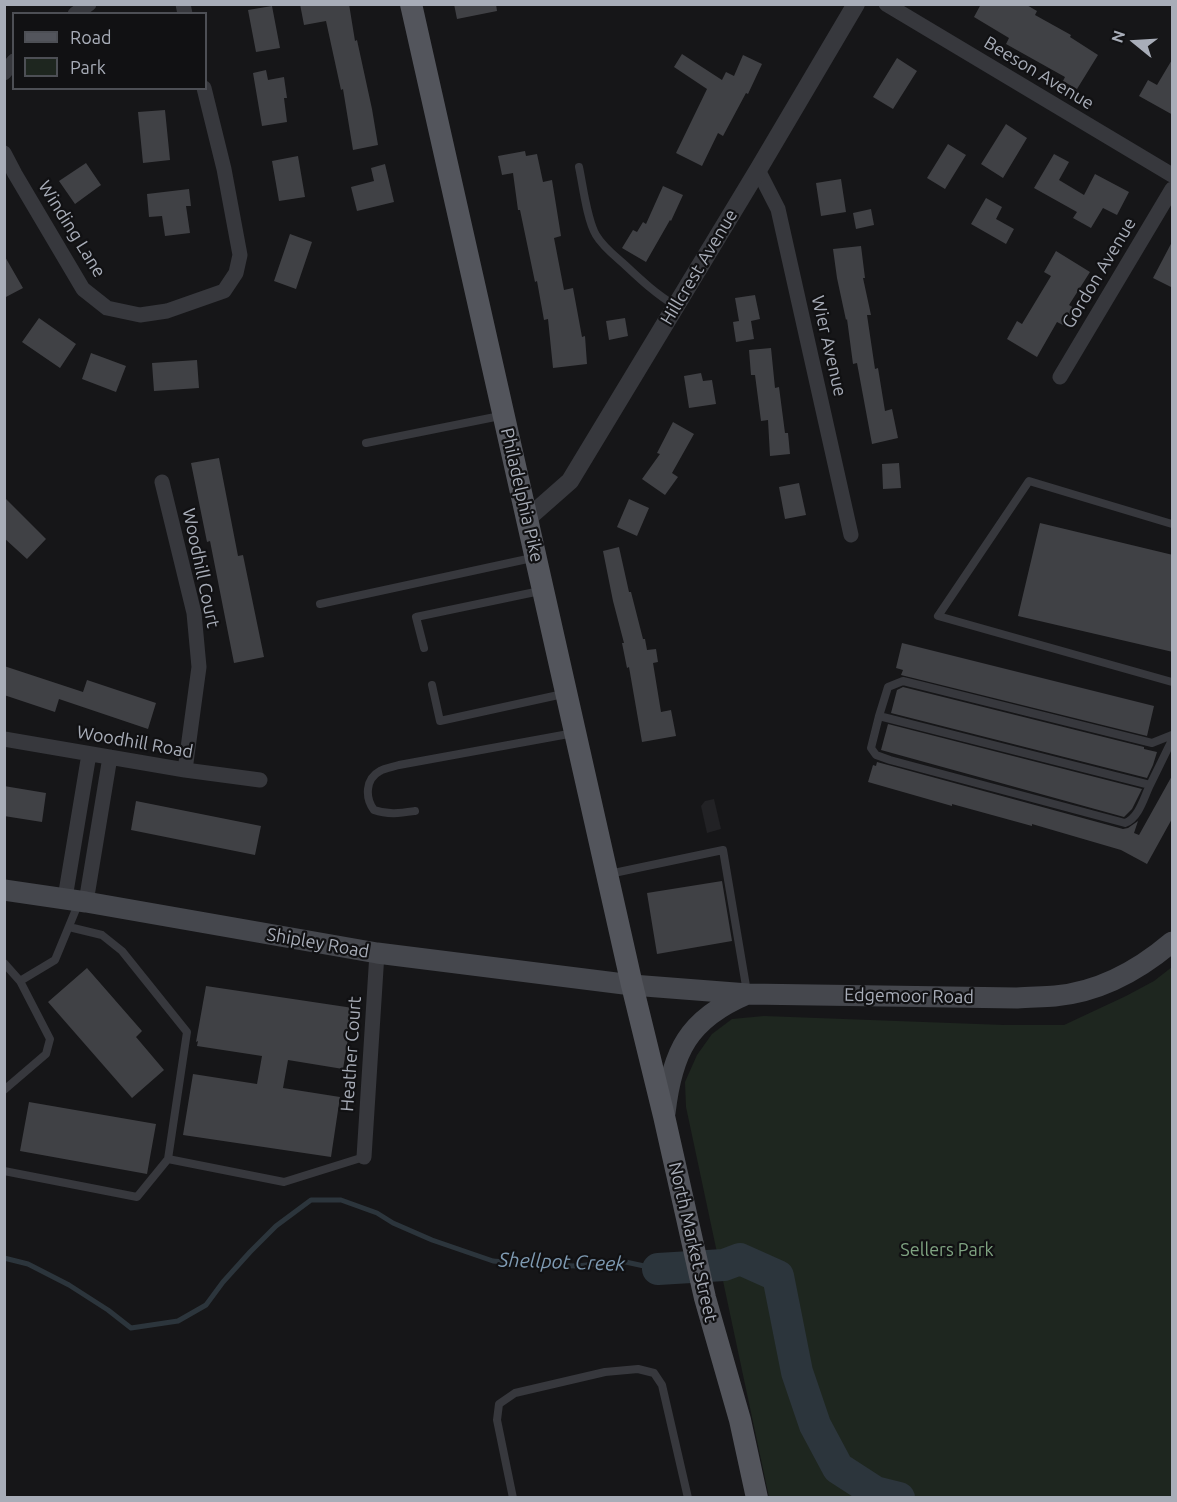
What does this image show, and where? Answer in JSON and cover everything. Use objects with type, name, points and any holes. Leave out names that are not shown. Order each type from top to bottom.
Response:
[{"type":"main road","name":"Philadelphia Pike","points":[[411,4],[632,985]]},
{"type":"main road","name":"Shipley Road","points":[[4,890],[77,900],[377,953],[632,985]]},
{"type":"main road","name":"Edgemoor Road","points":[[632,985],[748,994],[1017,998],[1057,996],[1114,981],[1156,956],[1173,942]]},
{"type":"main road","name":"North Market Street","points":[[632,985],[705,1298],[740,1420],[757,1497]]},
{"type":"main road","points":[[664,1116],[674,1067],[679,1052],[692,1031],[718,1008],[748,994]]},
{"type":"street","name":"Hillcrest Avenue","points":[[528,518],[570,481],[856,4]]},
{"type":"street","name":"Beeson Avenue","points":[[886,4],[1173,175]]},
{"type":"street","name":"Winding Lane","points":[[4,153],[83,289],[107,308],[140,315],[167,311],[224,291],[236,273],[240,255],[224,169],[204,90]]},
{"type":"street","name":"Wier Avenue","points":[[758,170],[778,209],[851,535]]},
{"type":"street","name":"Gordon Avenue","points":[[1060,377],[1173,189]]},
{"type":"street","name":"Woodhill Court","points":[[162,482],[194,613],[199,666],[185,770]]},
{"type":"street","name":"Woodhill Road","points":[[4,739],[185,770],[260,780]]},
{"type":"street","points":[[77,900],[89,754]]},
{"type":"street","points":[[77,900],[110,757]]},
{"type":"street","name":"Heather Court","points":[[364,1157],[377,953]]},
{"type":"lane","points":[[579,167],[591,224],[602,244],[659,296],[676,306]]},
{"type":"lane","points":[[366,443],[504,415]]},
{"type":"lane","points":[[1173,524],[1029,480],[938,616],[1173,682]]},
{"type":"lane","points":[[320,604],[536,557]]},
{"type":"lane","points":[[424,648],[416,617],[544,590]]},
{"type":"lane","points":[[1173,735],[1152,743],[903,681],[888,687],[871,748],[876,755],[890,760],[1125,823],[1131,821],[1137,813],[1173,740]]},
{"type":"lane","points":[[432,685],[440,721],[567,693]]},
{"type":"lane","points":[[879,716],[1150,785]]},
{"type":"lane","points":[[415,811],[385,813],[374,810],[369,802],[369,782],[381,770],[399,765],[576,733]]},
{"type":"lane","points":[[607,874],[723,850],[748,994]]},
{"type":"lane","points":[[20,981],[55,960],[77,900]]},
{"type":"lane","points":[[4,1171],[136,1197],[168,1159],[187,1032],[122,951],[102,935],[69,927]]},
{"type":"lane","points":[[4,963],[20,981],[50,1039],[46,1054],[4,1090]]},
{"type":"lane","points":[[168,1159],[284,1182],[364,1157]]},
{"type":"lane","points":[[513,1497],[497,1420],[500,1404],[515,1393],[605,1372],[638,1369],[654,1373],[662,1385],[688,1497]]},
{"type":"shaded area","points":[[714,799],[721,829],[707,833],[701,806],[705,801]]},
{"type":"green space","name":"Sellers Park","points":[[1172,967],[1172,1497],[769,1497],[686,1107],[685,1082],[697,1055],[712,1034],[732,1019],[764,1016],[1064,1025],[1154,981]]},
{"type":"building","points":[[300,4],[349,4],[378,145],[353,150],[343,89],[341,90],[326,21],[304,25]]},
{"type":"building","points":[[454,4],[496,4],[497,11],[457,19]]},
{"type":"building","points":[[981,4],[1025,4],[1037,11],[1035,15],[1071,35],[1070,37],[1098,55],[1077,89],[1063,81],[1065,77],[1006,44],[1009,38],[974,17]]},
{"type":"building","points":[[272,6],[280,48],[256,52],[248,10]]},
{"type":"building","points":[[682,54],[722,80],[726,72],[734,76],[743,55],[762,64],[748,94],[746,93],[723,136],[718,133],[702,166],[676,153],[707,89],[674,67]]},
{"type":"building","points":[[897,58],[917,71],[893,109],[873,97]]},
{"type":"building","points":[[1173,58],[1173,115],[1139,96],[1148,80],[1157,85]]},
{"type":"building","points":[[266,70],[268,80],[284,77],[287,122],[262,126],[253,73]]},
{"type":"building","points":[[165,110],[170,160],[143,163],[138,112]]},
{"type":"building","points":[[1006,124],[1027,138],[1003,178],[981,164]]},
{"type":"building","points":[[948,144],[966,155],[945,189],[927,178]]},
{"type":"building","points":[[525,151],[526,156],[537,154],[543,182],[552,180],[561,236],[554,238],[564,290],[573,288],[582,337],[585,336],[587,364],[553,368],[548,319],[544,320],[537,281],[535,282],[520,210],[518,210],[513,173],[502,175],[498,156]]},
{"type":"building","points":[[1054,154],[1069,162],[1059,180],[1084,195],[1095,174],[1129,192],[1117,215],[1103,208],[1091,228],[1073,218],[1077,212],[1034,188]]},
{"type":"building","points":[[298,156],[305,197],[279,201],[272,161]]},
{"type":"building","points":[[86,163],[101,185],[75,204],[59,181]]},
{"type":"building","points":[[385,164],[394,202],[357,211],[351,187],[374,181],[371,168]]},
{"type":"building","points":[[841,179],[846,212],[821,216],[816,183]]},
{"type":"building","points":[[663,186],[683,195],[671,221],[646,262],[622,248],[633,230],[637,232],[643,222],[646,224]]},
{"type":"building","points":[[189,189],[191,206],[186,206],[190,233],[165,236],[162,216],[149,217],[147,194]]},
{"type":"building","points":[[986,198],[1002,207],[996,219],[1014,229],[1006,244],[971,224]]},
{"type":"building","points":[[871,209],[874,225],[856,229],[853,213]]},
{"type":"building","points":[[290,234],[312,242],[296,289],[274,281]]},
{"type":"building","points":[[1173,240],[1173,288],[1153,278]]},
{"type":"building","points":[[861,246],[865,278],[863,278],[871,315],[867,315],[875,369],[878,368],[885,411],[892,409],[898,438],[872,444],[857,363],[853,364],[833,249]]},
{"type":"building","points":[[1056,251],[1090,272],[1069,305],[1074,308],[1063,325],[1057,322],[1037,357],[1007,339],[1017,321],[1022,324],[1051,276],[1044,272]]},
{"type":"building","points":[[4,255],[23,288],[4,298]]},
{"type":"building","points":[[755,295],[760,319],[751,321],[754,339],[736,342],[733,322],[739,321],[735,298]]},
{"type":"building","points":[[39,318],[76,344],[60,368],[22,342]]},
{"type":"building","points":[[625,318],[628,336],[609,340],[606,321]]},
{"type":"building","points":[[771,348],[775,388],[779,387],[790,454],[770,456],[768,420],[761,421],[755,375],[751,375],[749,350]]},
{"type":"building","points":[[91,353],[126,366],[116,392],[82,379]]},
{"type":"building","points":[[197,360],[199,388],[154,391],[152,363]]},
{"type":"building","points":[[701,373],[703,381],[712,380],[716,404],[689,408],[684,376]]},
{"type":"building","points":[[673,422],[694,434],[672,473],[678,477],[665,495],[642,479],[660,454],[657,453]]},
{"type":"building","points":[[219,458],[238,556],[243,555],[264,657],[234,663],[210,541],[207,542],[191,463]]},
{"type":"building","points":[[899,463],[901,488],[883,489],[882,464]]},
{"type":"building","points":[[799,483],[806,515],[785,519],[779,487]]},
{"type":"building","points":[[4,497],[46,539],[27,559],[4,538]]},
{"type":"building","points":[[629,499],[649,508],[637,536],[617,527]]},
{"type":"building","points":[[1040,523],[1173,555],[1173,652],[1018,616]]},
{"type":"building","points":[[619,547],[643,639],[645,639],[647,650],[656,649],[658,662],[653,663],[661,712],[671,710],[676,736],[642,742],[629,667],[627,668],[622,643],[624,643],[603,551]]},
{"type":"building","points":[[902,643],[1154,706],[1147,736],[901,675],[903,670],[896,668]]},
{"type":"building","points":[[4,666],[83,692],[87,680],[156,703],[148,729],[59,699],[55,712],[4,695]]},
{"type":"building","points":[[903,687],[1157,752],[1147,778],[891,713],[897,690]]},
{"type":"building","points":[[888,724],[1142,789],[1132,809],[1124,817],[881,750]]},
{"type":"building","points":[[877,762],[1123,829],[1138,821],[1134,833],[1139,835],[1173,774],[1173,817],[1147,864],[1121,850],[1032,824],[1032,826],[952,804],[952,806],[868,782],[873,765],[876,766]]},
{"type":"building","points":[[4,786],[46,793],[42,822],[4,816]]},
{"type":"building","points":[[136,801],[261,826],[255,855],[131,830]]},
{"type":"building","points":[[722,881],[732,941],[657,954],[647,893]]},
{"type":"building","points":[[87,968],[142,1031],[136,1037],[164,1070],[132,1098],[48,1002]]},
{"type":"building","points":[[206,986],[353,1008],[343,1069],[288,1060],[283,1088],[340,1097],[331,1157],[183,1135],[193,1074],[257,1084],[262,1056],[197,1046]]},
{"type":"building","points":[[29,1102],[156,1124],[147,1174],[20,1151]]},
{"type":"waterway","name":"Shellpot Creek","points":[[4,1258],[28,1264],[69,1285],[131,1328],[178,1321],[206,1305],[250,1252],[276,1226],[311,1200],[341,1200],[377,1213],[393,1223],[432,1240],[493,1261],[578,1266],[621,1261],[658,1269]]},
{"type":"waterway","name":"Shellpot Creek","points":[[658,1269],[724,1265],[740,1259],[778,1276],[797,1372],[815,1425],[838,1468],[875,1492],[899,1498]]}]
